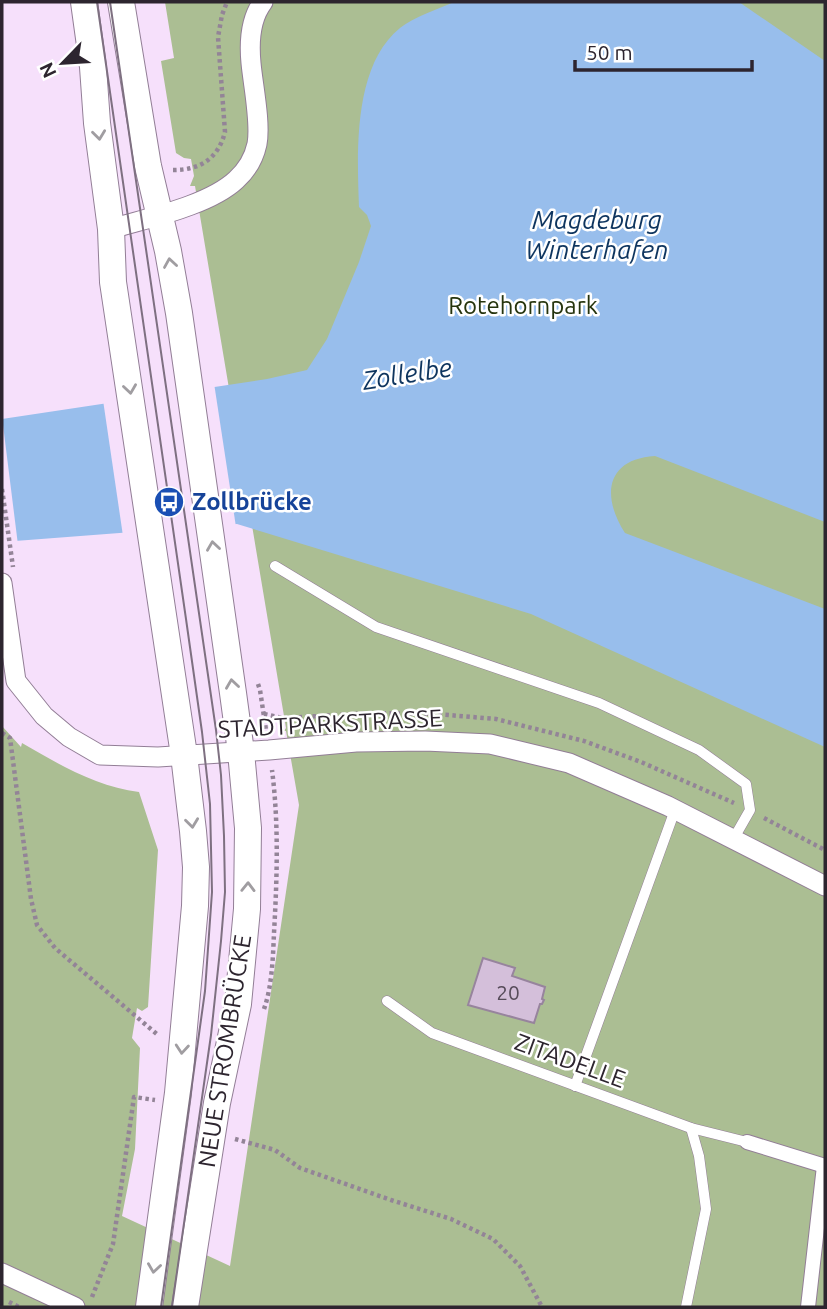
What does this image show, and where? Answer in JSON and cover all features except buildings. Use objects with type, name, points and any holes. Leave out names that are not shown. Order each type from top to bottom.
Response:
[{"type":"main road","name":"NEUE STROMBRÜCKE","points":[[84,2],[111,229],[113,282],[184,755],[196,867],[178,1093],[149,1307]]},
{"type":"main road","name":"NEUE STROMBRÜCKE","points":[[121,2],[146,155],[179,313],[223,613],[248,828],[247,909],[238,1004],[217,1103],[185,1307]]},
{"type":"street","points":[[111,229],[219,192],[236,180],[250,164],[257,142],[257,111],[250,59],[251,32],[256,11],[263,2]]},
{"type":"street","points":[[2,583],[9,682],[44,716],[69,737],[100,755],[140,758],[184,755]]},
{"type":"street","name":"STADTPARKSTRASSE","points":[[184,755],[356,742],[490,744],[569,763],[734,838],[825,886]]},
{"type":"street","points":[[747,1142],[824,1166],[808,1307]]},
{"type":"street","points":[[2,1273],[75,1304]]},
{"type":"lane","points":[[275,566],[376,627],[599,703],[699,750],[746,784],[750,810],[734,838]]},
{"type":"lane","points":[[575,1086],[675,810]]},
{"type":"lane","name":"ZITADELLE","points":[[387,1001],[432,1033],[691,1128],[747,1142]]},
{"type":"lane","points":[[686,1307],[706,1209],[699,1156],[691,1128]]},
{"type":"path","points":[[169,170],[186,170],[209,161],[222,147],[225,132],[218,37],[227,2]]},
{"type":"path","points":[[2,489],[11,557]]},
{"type":"path","points":[[233,693],[260,690]]},
{"type":"path","points":[[2,733],[10,738],[31,900],[37,926],[55,948],[162,1038],[163,1026]]},
{"type":"path","points":[[759,815],[825,850]]},
{"type":"path","points":[[75,1304],[113,1244],[135,1097],[158,1100]]},
{"type":"path","points":[[231,1138],[275,1150],[300,1168],[451,1219],[493,1239],[520,1266],[542,1307]]},
{"type":"green space","name":"Rotehornpark","points":[[165,2],[825,2],[825,1307],[2,1307],[2,726],[21,747],[22,743],[93,780],[139,792],[158,850],[148,1007],[142,1011],[137,1008],[132,1038],[140,1048],[135,1149],[122,1216],[230,1266],[299,805],[284,731],[286,728],[195,186],[190,186],[194,176],[191,159],[176,153],[161,61],[174,58]]},
{"type":"water","name":"Magdeburg Winterhafen","points":[[454,2],[739,2],[825,61],[825,522],[655,456],[626,464],[618,472],[611,493],[617,519],[625,533],[825,609],[825,747],[531,614],[237,524],[2,542],[2,419],[267,379],[307,370],[327,339],[371,226],[367,215],[359,207],[358,161],[361,111],[373,64],[385,44],[400,28]]},
{"type":"pier","points":[[214,383],[236,527],[123,536],[103,400]]},
{"type":"pier","points":[[2,417],[18,545],[2,546]]},
{"type":"tram line","points":[[97,2],[202,732],[210,804],[212,892],[205,991],[161,1307]]},
{"type":"tram line","points":[[110,2],[216,730],[224,836],[225,892],[211,1035],[172,1307]]},
{"type":"place","name":"Zollbrücke","points":[[169,502]]},
{"type":"water label","name":"Zollelbe","points":[[407,374]]}]
